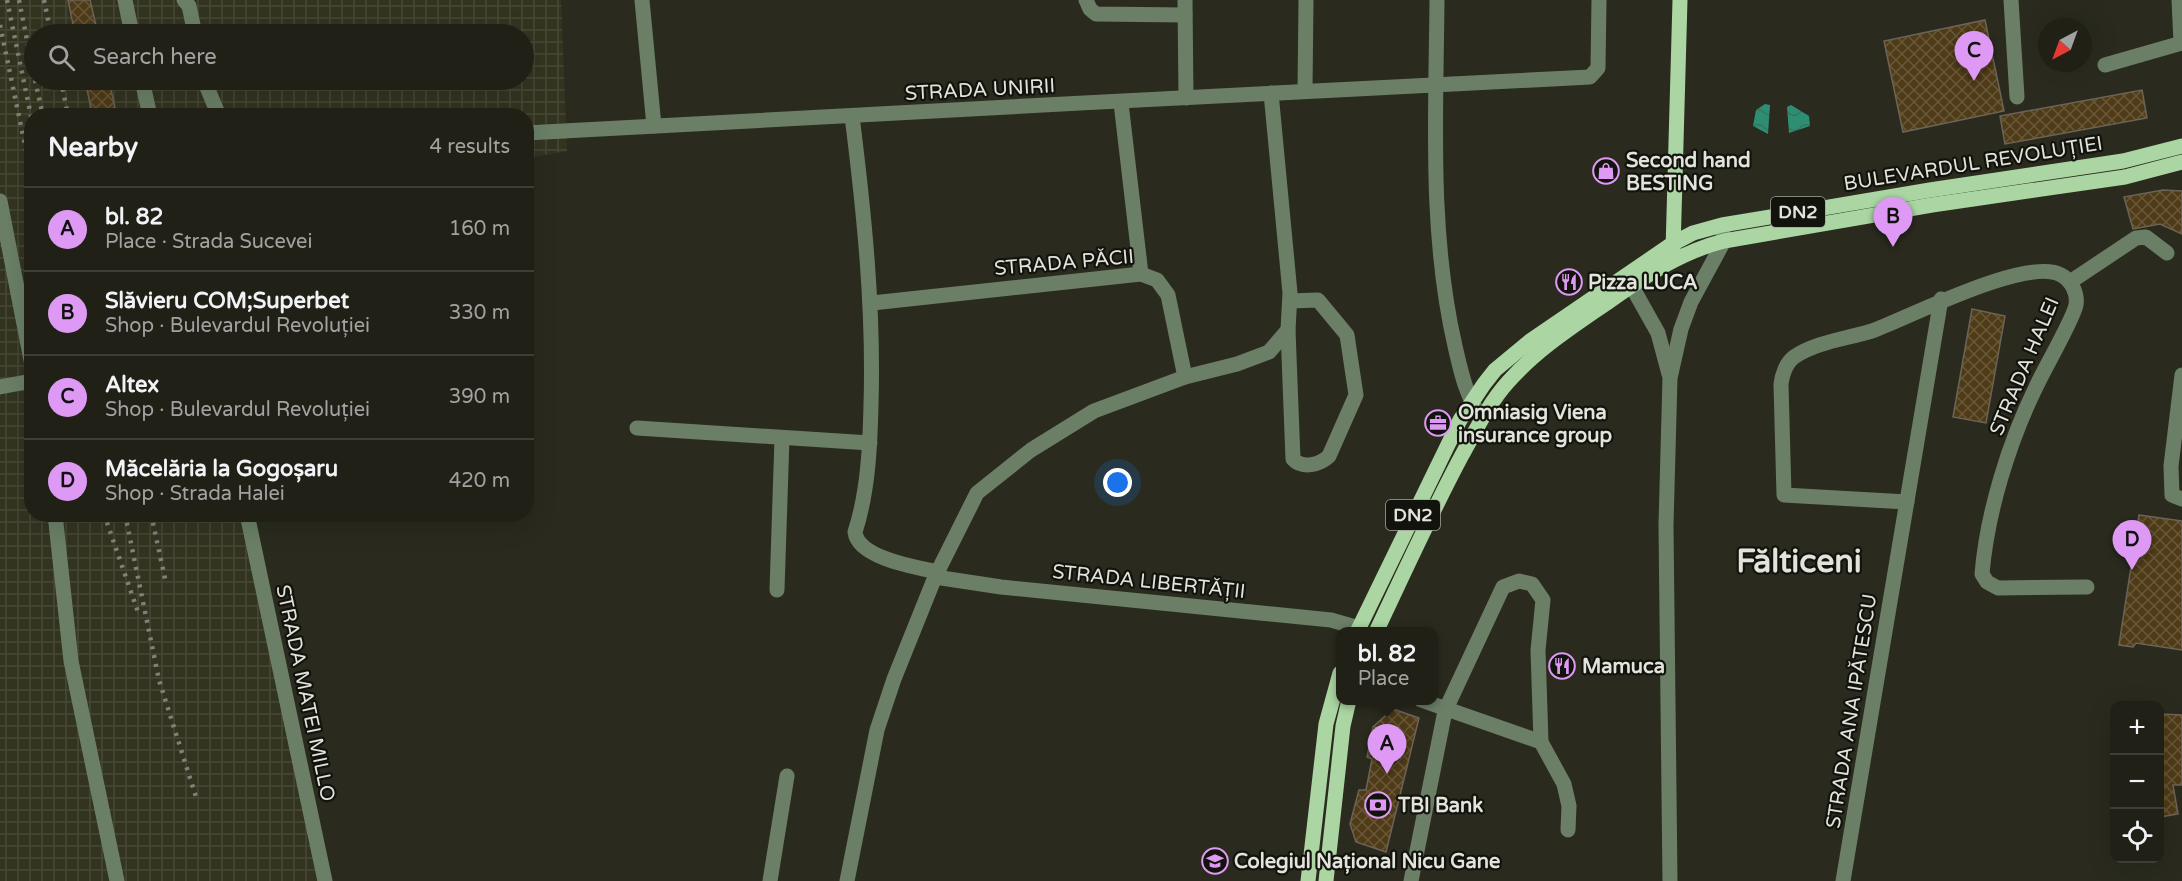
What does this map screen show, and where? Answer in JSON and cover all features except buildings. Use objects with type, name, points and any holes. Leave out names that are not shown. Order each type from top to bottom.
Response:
[{"type":"main road","points":[[1673,251],[1680,0]]},
{"type":"main road","name":"BULEVARDUL REVOLUȚIEI","points":[[1673,251],[1695,249],[1724,241],[1932,205],[2125,177],[2181,152]]},
{"type":"main road","name":"BULEVARDUL REVOLUȚIEI","points":[[1470,402],[1495,370],[1530,341],[1673,251],[1693,233],[1722,225],[1930,190],[2181,152]]},
{"type":"main road","name":"BULEVARDUL REVOLUȚIEI","points":[[1482,418],[1508,382],[1534,355],[1628,280]]},
{"type":"main road","name":"DN2","points":[[1359,627],[1470,402]]},
{"type":"main road","name":"DN2","points":[[1378,627],[1482,418]]},
{"type":"main road","points":[[1308,881],[1326,724],[1336,691]]},
{"type":"main road","points":[[1326,881],[1343,726],[1348,705]]},
{"type":"street","points":[[125,0],[130,24]]},
{"type":"street","points":[[184,0],[189,6],[193,24]]},
{"type":"street","points":[[642,0],[654,126]]},
{"type":"street","points":[[1086,0],[1090,9],[1096,14],[1185,8],[1186,98]]},
{"type":"street","points":[[1305,90],[1306,0]]},
{"type":"street","points":[[1437,0],[1437,230],[1450,326],[1470,402],[1482,418]]},
{"type":"street","name":"STRADA UNIRII","points":[[534,133],[1593,76],[1598,68],[1599,0]]},
{"type":"street","points":[[2011,0],[2017,96]]},
{"type":"street","points":[[2105,65],[2182,43],[2179,0]]},
{"type":"street","points":[[144,90],[148,108]]},
{"type":"street","points":[[208,90],[216,108]]},
{"type":"street","points":[[1270,93],[1290,301],[1288,330],[1293,459],[1303,465],[1322,462],[1329,456],[1356,395],[1347,335],[1318,300],[1290,301]]},
{"type":"street","points":[[1121,102],[1141,273]]},
{"type":"street","points":[[852,116],[872,303],[870,443],[867,476],[855,532],[856,540],[861,547],[875,554],[936,575]]},
{"type":"street","points":[[0,201],[24,323]]},
{"type":"street","points":[[1670,881],[1666,525],[1670,378],[1681,329],[1691,302],[1724,241],[1722,225]]},
{"type":"street","points":[[2070,282],[2136,238],[2146,237],[2167,254]]},
{"type":"street","name":"STRADA HALEI","points":[[1907,502],[1784,495],[1781,384],[1783,373],[1791,359],[1808,348],[1874,330],[1941,300],[1977,287],[2031,273],[2051,271],[2070,282],[2076,295],[2076,306],[2032,394],[1998,490],[1990,515],[1982,574],[1987,582],[1998,588],[2087,587]]},
{"type":"street","name":"STRADA PĂCII","points":[[872,303],[1141,273],[1157,280],[1168,295],[1185,377]]},
{"type":"street","points":[[1628,280],[1658,333],[1670,378]]},
{"type":"street","name":"STRADA ANA IPĂTESCU","points":[[1843,881],[1941,300]]},
{"type":"street","points":[[847,881],[877,730],[894,679],[936,575],[977,493],[1004,470],[1058,432],[1094,411],[1185,377],[1237,364],[1269,352],[1288,330]]},
{"type":"street","points":[[2182,375],[2171,466],[2172,495],[2182,499]]},
{"type":"street","points":[[0,387],[24,382]]},
{"type":"street","points":[[637,428],[870,443]]},
{"type":"street","points":[[777,590],[782,438]]},
{"type":"street","points":[[56,522],[71,661],[117,881]]},
{"type":"street","name":"STRADA MATEI MILLO","points":[[249,522],[325,881]]},
{"type":"street","name":"STRADA LIBERTĂȚII","points":[[936,575],[1001,587],[1331,620],[1350,627]]},
{"type":"street","points":[[1411,881],[1445,711],[1503,587],[1513,582],[1525,581],[1537,588],[1543,600],[1538,650],[1541,742],[1564,783],[1569,806],[1568,830]]},
{"type":"street","points":[[1432,705],[1541,742]]},
{"type":"street","points":[[770,881],[787,776]]},
{"type":"shaded area","points":[[0,0],[561,0],[567,151],[534,157],[534,108],[24,108],[24,522],[247,522],[323,881],[0,881]]},
{"type":"water","points":[[1765,104],[1770,105],[1768,134],[1753,126],[1756,110]]},
{"type":"water","points":[[1791,105],[1809,116],[1810,126],[1789,133],[1787,107]]},
{"type":"railway","points":[[7,0],[24,82]]},
{"type":"railway","points":[[19,0],[24,25]]},
{"type":"railway","points":[[44,0],[49,24]]},
{"type":"railway","points":[[0,25],[24,140]]},
{"type":"railway","points":[[26,90],[29,108]]},
{"type":"railway","points":[[37,90],[41,108]]},
{"type":"railway","points":[[63,90],[66,108]]},
{"type":"railway","points":[[107,522],[139,615]]},
{"type":"railway","points":[[127,522],[159,680],[196,797]]},
{"type":"railway","points":[[153,522],[166,583]]},
{"type":"place","name":"Altex","points":[[1974,81]]},
{"type":"place","name":"Second hand BESTING","points":[[1606,171]]},
{"type":"place","name":"Slăvieru COM;Superbet","points":[[1893,247]]},
{"type":"place","name":"Pizza LUCA","points":[[1569,282]]},
{"type":"place","name":"Omniasig Viena insurance group","points":[[1438,423]]},
{"type":"place","name":"Măcelăria la Gogoșaru","points":[[2132,570]]},
{"type":"place","name":"Mamuca","points":[[1562,666]]},
{"type":"place","name":"bl. 82","points":[[1387,774]]},
{"type":"place","name":"TBI Bank","points":[[1378,805]]},
{"type":"place","name":"Colegiul Național Nicu Gane","points":[[1215,861]]},
{"type":"district","name":"Fălticeni","points":[[1799,561]]}]
